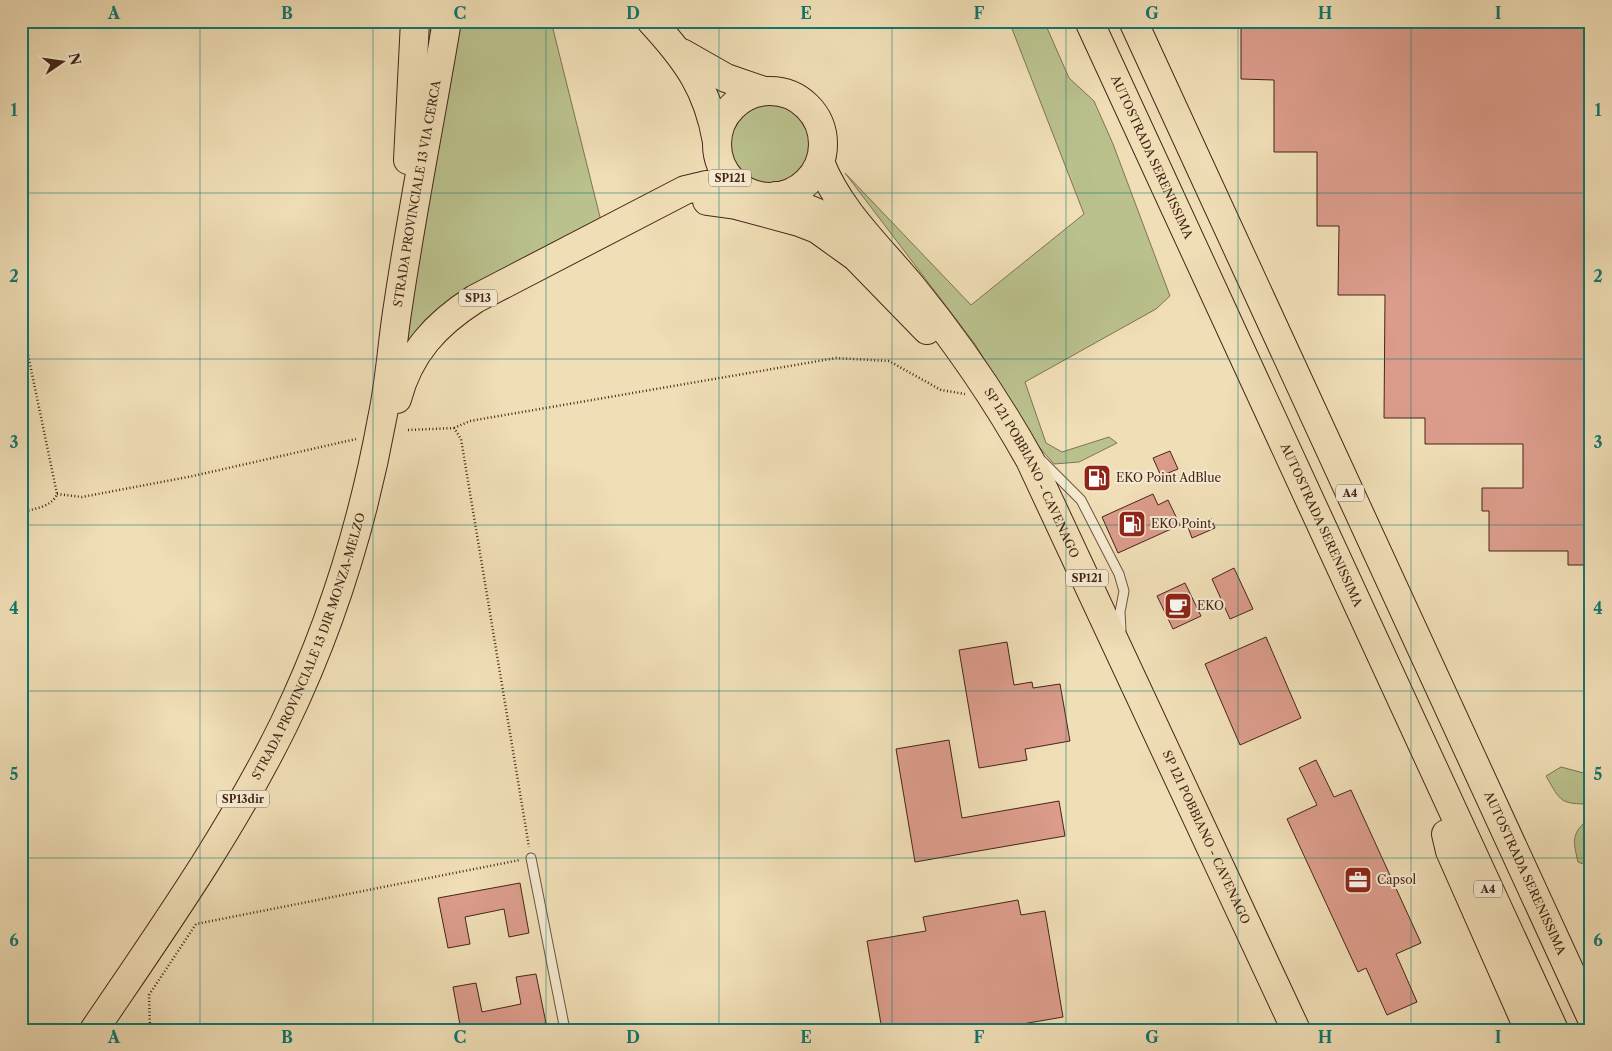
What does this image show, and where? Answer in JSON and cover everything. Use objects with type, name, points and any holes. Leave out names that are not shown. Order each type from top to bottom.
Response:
[{"type":"main road","points":[[390,366],[391,313],[406,187],[415,21]]},
{"type":"main road","name":"STRADA PROVINCIALE 13 VIA CERCA","points":[[390,366],[399,296],[447,21]]},
{"type":"main road","name":"SP121","points":[[652,21],[678,51],[707,100],[725,171],[741,188]]},
{"type":"main road","name":"AUTOSTRADA SERENISSIMA","points":[[1089,21],[1554,1030]]},
{"type":"main road","name":"AUTOSTRADA SERENISSIMA","points":[[1133,21],[1591,1017]]},
{"type":"main road","name":"SP121","points":[[678,51],[726,78],[764,91],[788,94],[810,109],[818,122],[822,136],[820,162]]},
{"type":"main road","name":"SP121","points":[[718,146],[720,127],[730,110],[747,96],[764,91]]},
{"type":"main road","name":"SP 121 POBBIANO - CAVENAGO","points":[[741,188],[757,195],[776,196],[789,193],[804,185],[820,162],[839,201],[930,311],[980,379],[1018,438],[1040,479],[1296,1030]]},
{"type":"main road","name":"SP13","points":[[350,547],[369,518],[375,501],[402,380],[426,338],[445,320],[475,300],[691,188],[715,185],[741,188]]},
{"type":"main road","name":"SP 121 POBBIANO - CAVENAGO","points":[[776,196],[820,214],[845,233],[894,288],[927,330],[974,395],[1010,452],[1038,505],[1280,1030]]},
{"type":"main road","name":"SP13","points":[[606,232],[648,218],[684,203],[704,201],[736,205],[799,222],[827,235],[856,257],[927,330]]},
{"type":"main road","name":"STRADA PROVINCIALE 13 DIR MONZA-MELZO","points":[[94,1030],[192,883],[256,776],[284,724],[333,602],[350,547],[383,419],[390,366]]},
{"type":"main road","points":[[1423,748],[1450,851],[1530,1030]]},
{"type":"main road","points":[[1567,966],[1591,1002]]},
{"type":"lane","points":[[531,858],[565,1030]]},
{"type":"path","points":[[21,321],[57,494],[55,500],[49,504],[21,512]]},
{"type":"path","points":[[408,430],[454,428],[470,421],[836,358],[889,361],[941,390],[974,395]]},
{"type":"path","points":[[150,1030],[149,996],[196,924],[531,858],[461,439],[454,428]]},
{"type":"path","points":[[57,494],[82,497],[100,494],[193,476],[357,439]]},
{"type":"green space","points":[[418,21],[551,21],[602,225],[405,359]]},
{"type":"green space","points":[[1009,21],[1044,21],[1069,78],[1094,101],[1113,144],[1170,296],[1156,309],[1025,382],[1046,443],[1062,452],[1109,437],[1117,443],[1079,462],[1054,464],[1033,440],[975,344],[845,173],[971,305],[1084,214]]},
{"type":"green space","points":[[772,100],[796,107],[808,119],[815,143],[808,167],[796,179],[772,186],[748,179],[736,167],[729,143],[736,119],[748,107]]},
{"type":"green space","points":[[1561,767],[1591,775],[1591,804],[1562,800],[1546,776]]},
{"type":"green space","points":[[1591,807],[1591,867],[1578,862],[1575,838],[1576,833],[1589,819]]},
{"type":"building","points":[[1241,21],[1591,21],[1591,565],[1568,565],[1568,551],[1489,551],[1489,511],[1482,511],[1482,488],[1523,488],[1523,444],[1425,444],[1425,418],[1384,418],[1385,295],[1338,295],[1339,226],[1317,226],[1317,152],[1274,152],[1274,80],[1241,79]]},
{"type":"building","points":[[1170,451],[1178,469],[1161,476],[1153,458]]},
{"type":"building","points":[[1102,465],[1110,483],[1093,490],[1085,472]]},
{"type":"building","points":[[1153,494],[1158,505],[1168,500],[1180,525],[1118,553],[1102,517]]},
{"type":"building","points":[[1211,518],[1215,528],[1192,538],[1188,527]]},
{"type":"building","points":[[1234,568],[1253,609],[1230,619],[1212,579]]},
{"type":"building","points":[[1185,583],[1201,616],[1173,629],[1157,596]]},
{"type":"building","points":[[1266,637],[1301,718],[1240,745],[1205,664]]},
{"type":"building","points":[[1007,642],[1014,685],[1032,682],[1033,688],[1060,684],[1070,741],[1025,749],[1027,760],[979,768],[959,650]]},
{"type":"building","points":[[949,740],[962,818],[1059,801],[1065,836],[915,862],[896,749]]},
{"type":"building","points":[[1316,760],[1334,797],[1351,790],[1421,943],[1396,954],[1417,1002],[1387,1015],[1366,968],[1358,972],[1287,819],[1317,805],[1299,768]]},
{"type":"building","points":[[520,883],[529,933],[509,937],[504,909],[465,917],[470,944],[448,948],[438,898]]},
{"type":"building","points":[[1018,900],[1021,915],[1045,911],[1063,1017],[988,1030],[882,1030],[867,941],[926,931],[923,917]]},
{"type":"building","points":[[536,974],[546,1023],[509,1030],[461,1030],[453,987],[476,983],[482,1012],[521,1004],[516,977]]},
{"type":"place","name":"EKO Point AdBlue","points":[[1097,478]]},
{"type":"place","name":"EKO Point","points":[[1132,524]]},
{"type":"place","name":"EKO","points":[[1178,606]]},
{"type":"place","name":"Capsol","points":[[1358,880]]}]
